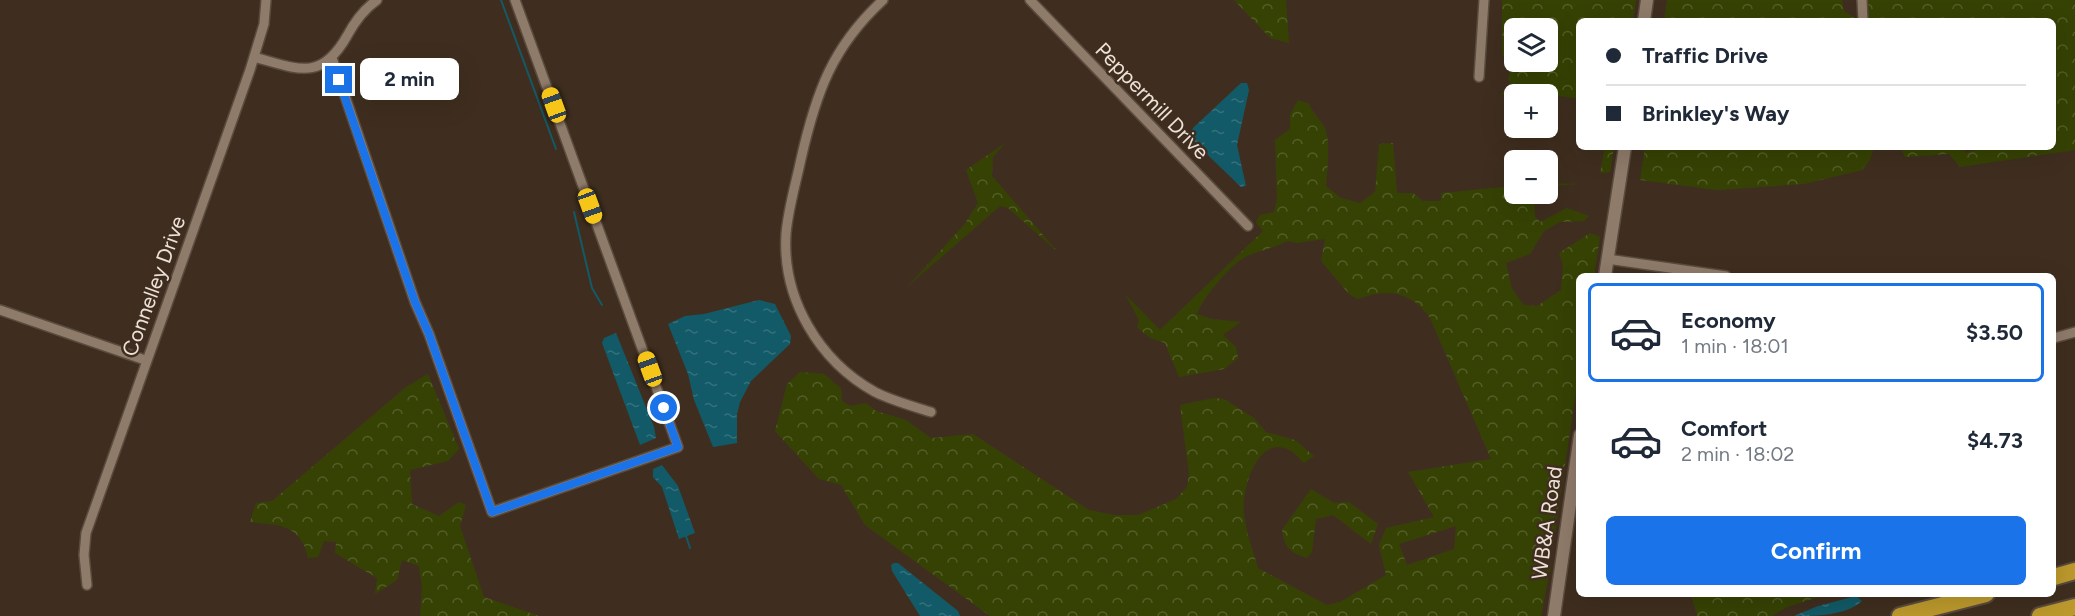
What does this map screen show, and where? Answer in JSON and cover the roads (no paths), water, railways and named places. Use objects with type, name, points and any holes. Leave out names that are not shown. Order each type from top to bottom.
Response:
[{"type":"highway","points":[[2056,576],[2075,571]]},
{"type":"highway","points":[[1900,616],[1974,597]]},
{"type":"highway","points":[[2040,616],[2075,607]]},
{"type":"street","name":"Connelley Drive","points":[[87,585],[84,555],[86,533],[254,57],[264,24],[266,0]]},
{"type":"street","points":[[254,57],[303,68],[320,66],[332,58],[357,18],[377,0]]},
{"type":"street","points":[[332,58],[415,302],[429,334],[492,512],[678,447],[515,0]]},
{"type":"street","points":[[883,0],[846,40],[819,91],[787,224],[787,266],[791,286],[802,317],[819,344],[833,359],[853,377],[876,392],[931,412]]},
{"type":"street","name":"Peppermill Drive","points":[[1030,0],[1248,226]]},
{"type":"street","points":[[1479,77],[1484,0]]},
{"type":"street","points":[[1644,18],[1647,0]]},
{"type":"street","points":[[1862,0],[1863,18]]},
{"type":"street","points":[[1605,273],[1625,150]]},
{"type":"street","points":[[1607,259],[1705,273]]},
{"type":"street","points":[[0,310],[146,360]]},
{"type":"street","points":[[2056,337],[2075,332]]},
{"type":"street","name":"WB&A Road","points":[[1554,616],[1576,463]]},
{"type":"water","points":[[1241,83],[1247,83],[1249,90],[1237,145],[1246,186],[1241,187],[1189,137],[1193,128]]},
{"type":"water","points":[[759,300],[775,304],[791,336],[790,344],[751,381],[740,402],[737,414],[737,443],[713,447],[668,324],[685,316],[704,314]]},
{"type":"water","points":[[616,333],[654,427],[656,438],[640,445],[602,343],[604,338]]},
{"type":"water","points":[[662,465],[678,486],[695,533],[679,539],[662,487],[653,477],[653,469]]},
{"type":"water","points":[[898,563],[958,611],[960,616],[920,616],[892,571],[891,565]]},
{"type":"water","points":[[1852,597],[1857,597],[1862,601],[1839,612],[1794,616],[1818,606]]},
{"type":"waterway","points":[[501,0],[556,149]]},
{"type":"waterway","points":[[574,212],[592,288],[602,305]]},
{"type":"waterway","points":[[685,533],[690,548]]}]
